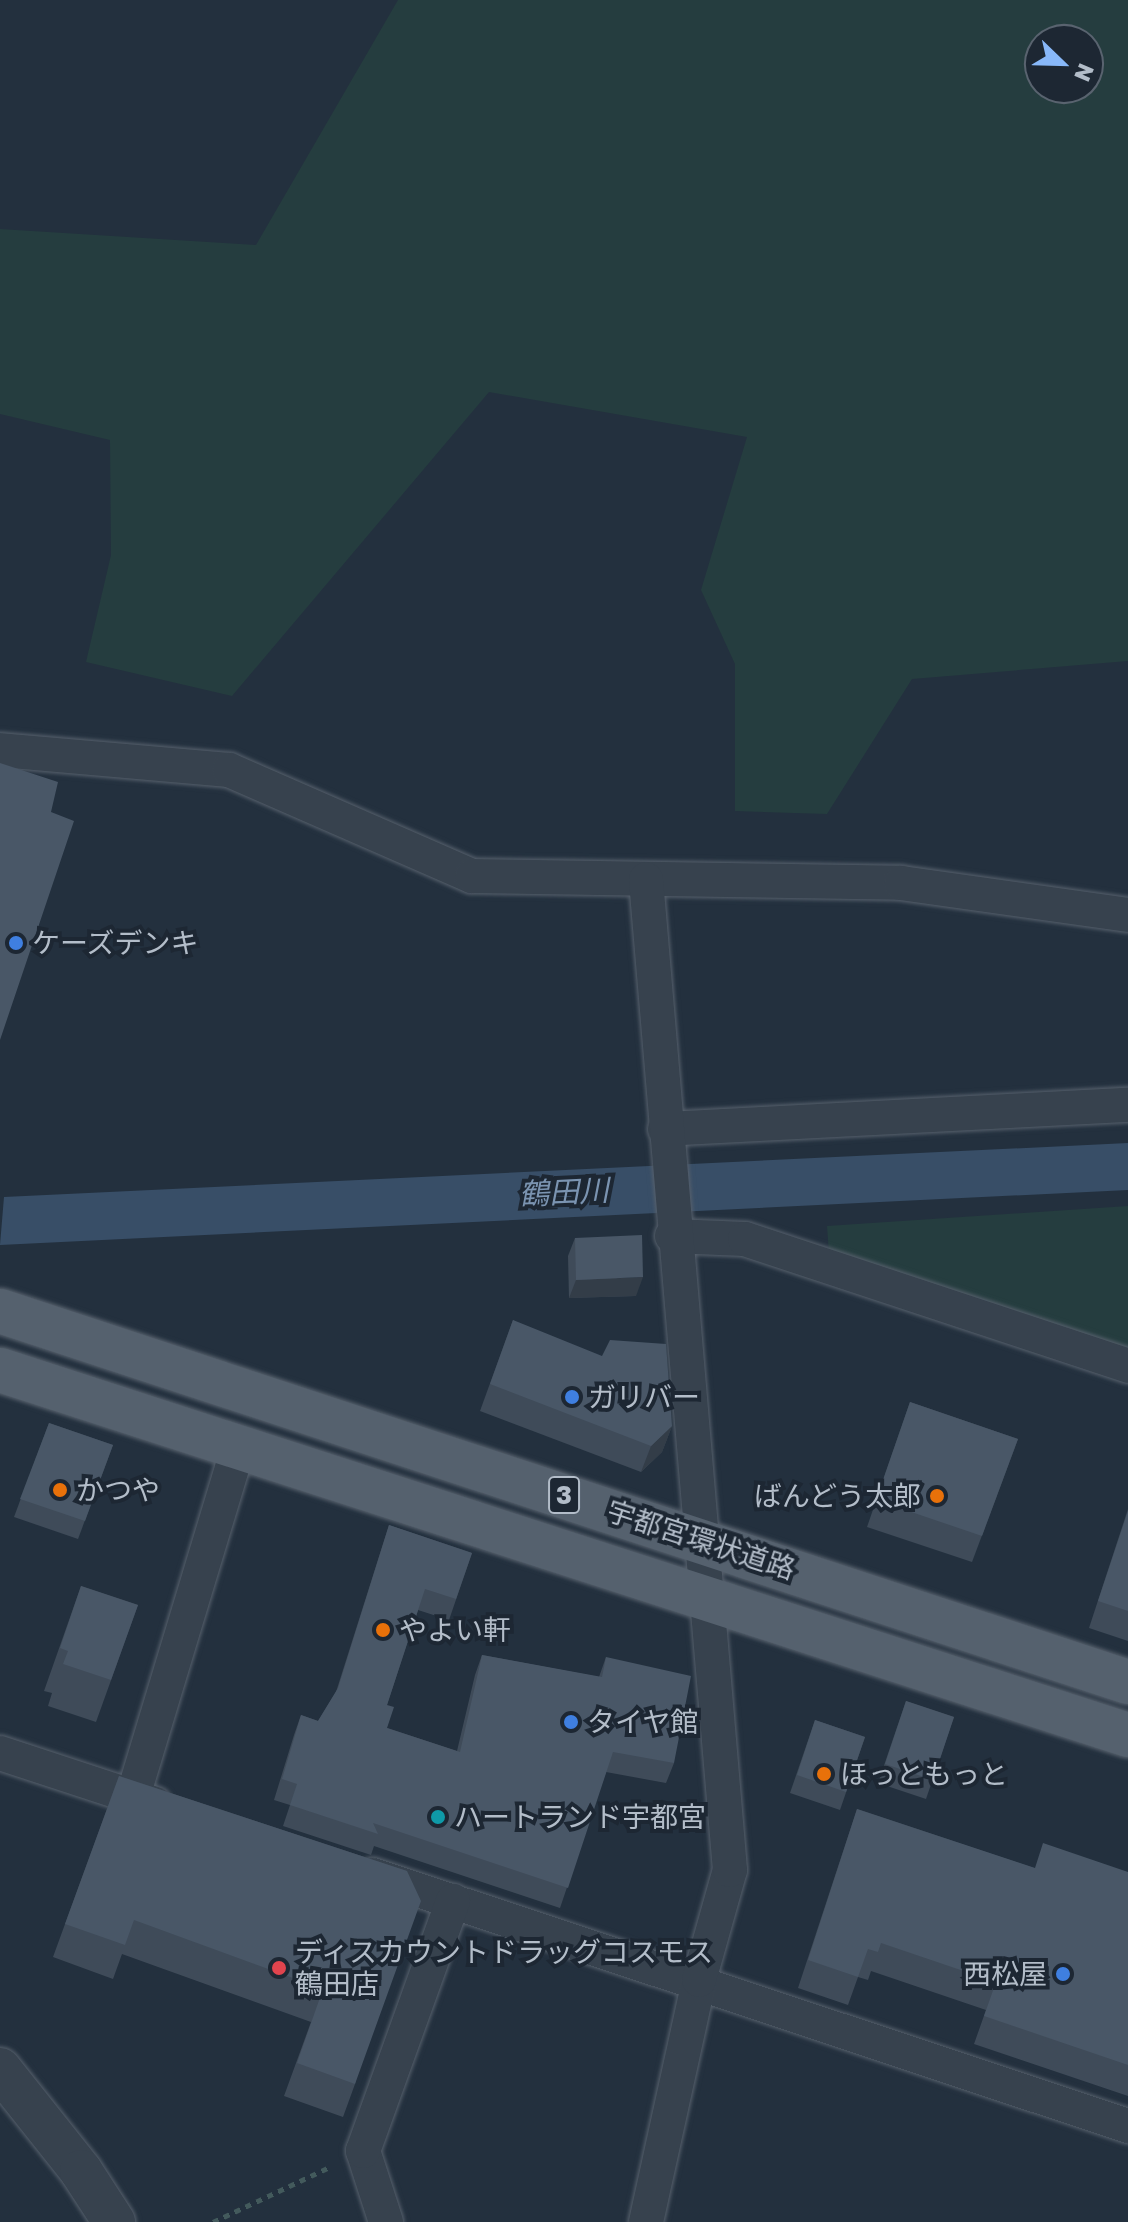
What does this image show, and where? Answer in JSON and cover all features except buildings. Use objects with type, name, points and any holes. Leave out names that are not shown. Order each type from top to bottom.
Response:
[{"type":"main road","name":"宇都宮環状道路","points":[[0,1311],[1128,1682]]},
{"type":"main road","name":"宇都宮環状道路","points":[[0,1370],[1128,1735]]},
{"type":"street","points":[[0,750],[229,770],[472,876],[901,883],[1128,915]]},
{"type":"street","points":[[646,880],[672,1236],[730,1870],[699,1980],[653,2219]]},
{"type":"street","points":[[665,1129],[1128,1105]]},
{"type":"street","points":[[672,1236],[745,1239],[1128,1366]]},
{"type":"street","points":[[133,1796],[238,1448]]},
{"type":"street","points":[[0,1753],[191,1815]]},
{"type":"street","points":[[336,1863],[699,1980],[1128,2126]]},
{"type":"street","points":[[386,2222],[363,2151],[453,1901]]},
{"type":"street","points":[[0,2069],[81,2171],[114,2222]]},
{"type":"path","points":[[213,2222],[363,2151]]},
{"type":"green space","points":[[398,0],[1128,0],[1128,661],[912,679],[827,814],[735,811],[735,664],[701,590],[747,437],[489,392],[232,696],[86,662],[111,555],[110,440],[0,414],[0,229],[256,245]]},
{"type":"green space","points":[[1128,1206],[1128,1366],[830,1267],[827,1226]]},
{"type":"water","name":"鶴田川","points":[[1128,1143],[1128,1190],[0,1245],[4,1197]]},
{"type":"place","name":"ケーズデンキ","points":[[16,943]]},
{"type":"place","name":"ガリバー","points":[[572,1397]]},
{"type":"place","name":"かつや","points":[[60,1490]]},
{"type":"place","name":"ばんどう太郎","points":[[937,1496]]},
{"type":"place","name":"やよい軒","points":[[383,1630]]},
{"type":"place","name":"タイヤ館","points":[[571,1722]]},
{"type":"place","name":"ほっともっと","points":[[824,1774]]},
{"type":"place","name":"ハートランド宇都宮","points":[[438,1817]]},
{"type":"place","name":"ディスカウントドラッグコスモス 鶴田店","points":[[279,1968]]},
{"type":"place","name":"西松屋","points":[[1063,1974]]}]
